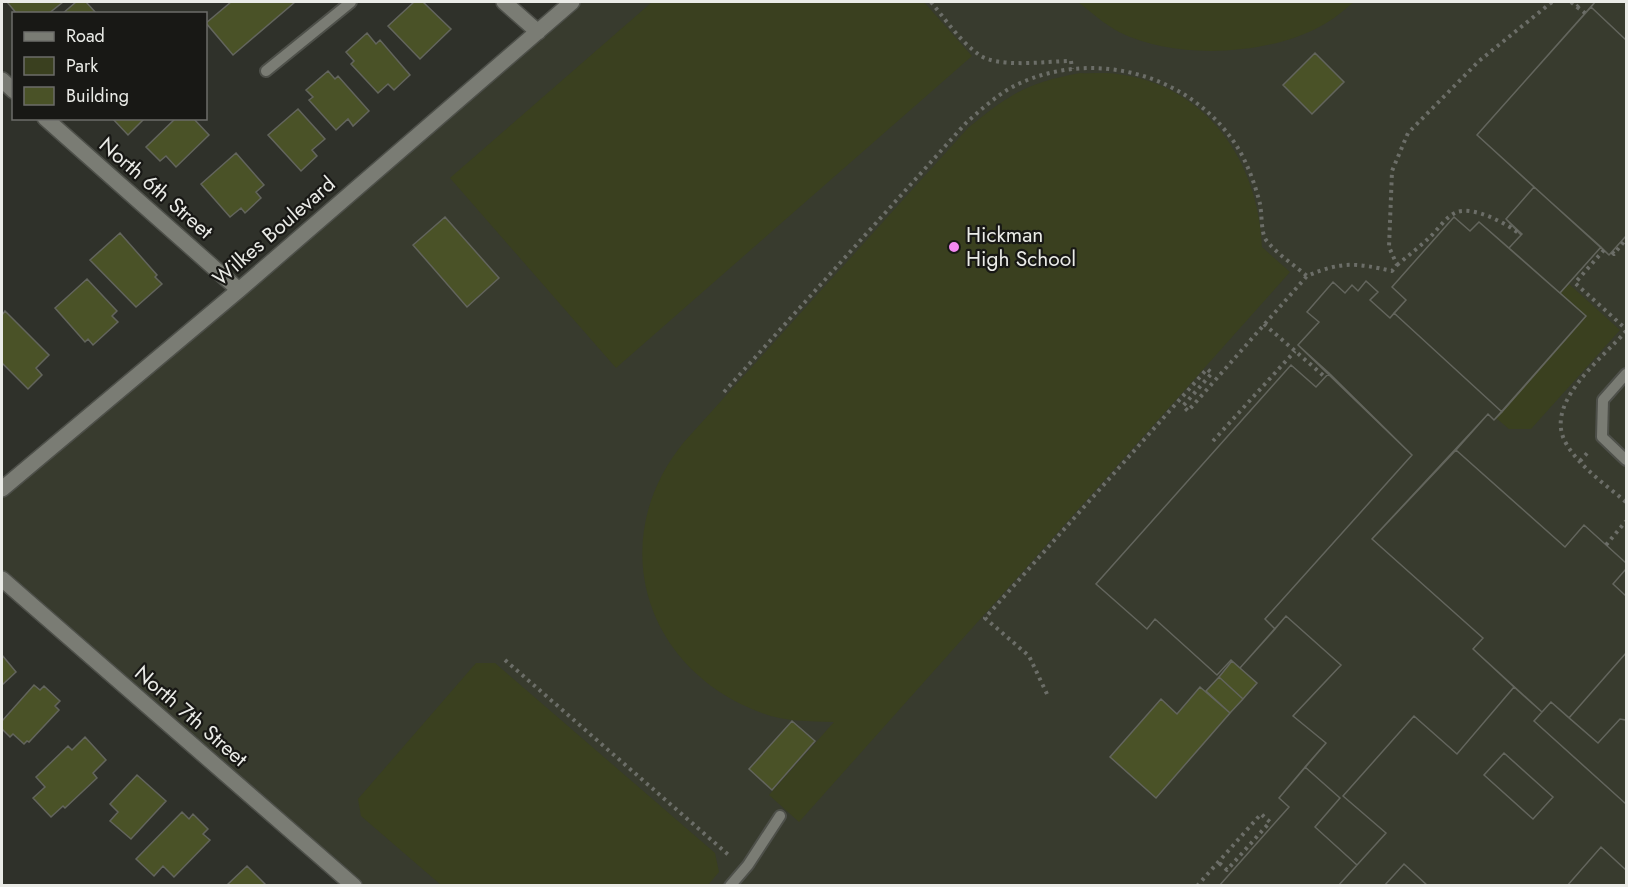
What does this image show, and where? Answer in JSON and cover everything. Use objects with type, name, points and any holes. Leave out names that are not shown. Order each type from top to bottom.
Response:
[{"type":"street","points":[[504,2],[538,32]]},
{"type":"street","name":"Wilkes Boulevard","points":[[2,489],[238,290],[572,2]]},
{"type":"street","name":"North 6th Street","points":[[47,120],[238,290]]},
{"type":"street","name":"North 7th Street","points":[[2,579],[354,885]]},
{"type":"lane","points":[[266,72],[351,2]]},
{"type":"lane","points":[[1626,374],[1603,400],[1602,437],[1626,460]]},
{"type":"lane","points":[[730,885],[744,869],[780,816]]},
{"type":"path","points":[[930,2],[972,48],[988,60],[1002,62],[1071,61],[1072,69]]},
{"type":"path","points":[[1397,265],[1389,247],[1392,171],[1408,133],[1479,61],[1552,2]]},
{"type":"path","points":[[1571,2],[1585,13]]},
{"type":"path","points":[[1577,7],[1582,2]]},
{"type":"path","points":[[724,392],[966,123],[999,95],[1024,81],[1072,69],[1111,68],[1148,77],[1183,94],[1211,115],[1233,140],[1244,159],[1257,193],[1264,238],[1307,276]]},
{"type":"path","points":[[1047,694],[1029,656],[985,618],[1207,369],[1212,373],[1183,406],[1188,411],[1307,276],[1333,265],[1357,263],[1392,271],[1452,214],[1459,211],[1468,211],[1507,223],[1521,235]]},
{"type":"path","points":[[1612,252],[1614,254],[1626,239]]},
{"type":"path","points":[[1604,250],[1575,283],[1626,329]]},
{"type":"path","points":[[1264,324],[1325,377]]},
{"type":"path","points":[[1213,441],[1295,351]]},
{"type":"path","points":[[1606,545],[1626,521]]},
{"type":"path","points":[[505,660],[744,869]]},
{"type":"path","points":[[1197,885],[1261,814],[1270,822],[1227,870],[1218,862]]},
{"type":"shaded area","name":"Hickman High School","points":[[562,2],[1626,2],[1626,885],[360,885],[2,574],[2,492]]},
{"type":"green space","points":[[652,2],[924,2],[972,56],[616,368],[450,178]]},
{"type":"green space","points":[[1078,2],[1354,2],[1325,24],[1299,36],[1274,44],[1220,51],[1166,47],[1141,41],[1113,29]]},
{"type":"green space","points":[[1080,73],[1112,73],[1149,81],[1177,94],[1202,111],[1222,133],[1239,158],[1251,186],[1259,216],[1262,247],[1290,272],[799,822],[769,795],[834,722],[771,716],[721,693],[689,666],[664,634],[649,598],[642,559],[646,520],[660,480],[684,442],[968,128],[1008,98],[1032,86]]},
{"type":"green space","points":[[1569,284],[1620,330],[1531,429],[1509,429],[1496,418],[1586,317],[1560,293]]},
{"type":"green space","points":[[476,663],[495,663],[715,853],[719,872],[708,885],[441,885],[361,816],[358,799]]},
{"type":"building","points":[[7,2],[63,2],[50,12],[15,12]]},
{"type":"building","points":[[76,2],[86,2],[95,12],[64,12]]},
{"type":"building","points":[[231,2],[295,2],[233,55],[207,22]]},
{"type":"building","points":[[414,2],[423,2],[451,29],[420,59],[388,26]]},
{"type":"building","points":[[1595,2],[1626,2],[1626,236],[1609,255],[1601,247],[1560,293],[1586,316],[1494,420],[1488,414],[1456,450],[1565,547],[1584,525],[1626,563],[1626,569],[1613,584],[1626,596],[1626,720],[1620,719],[1598,743],[1551,702],[1534,721],[1626,804],[1626,870],[1601,847],[1567,886],[1428,886],[1404,864],[1384,886],[1219,886],[1289,807],[1279,798],[1326,743],[1293,716],[1341,665],[1286,616],[1240,668],[1231,660],[1217,675],[1155,619],[1147,629],[1096,584],[1291,365],[1316,387],[1329,373],[1298,345],[1319,322],[1307,312],[1333,282],[1345,293],[1352,285],[1358,291],[1366,281],[1378,292],[1370,300],[1390,318],[1406,300],[1392,287],[1454,217],[1470,231],[1479,222],[1509,248],[1521,235],[1506,219],[1534,187],[1477,135]],"holes":[[[1504,753],[1553,797],[1533,819],[1484,775]]]},
{"type":"building","points":[[1595,2],[1626,2],[1626,40],[1591,7]]},
{"type":"building","points":[[1591,7],[1626,40],[1626,236],[1609,255],[1477,135]]},
{"type":"building","points":[[367,33],[376,44],[380,40],[410,75],[394,90],[388,84],[378,93],[351,64],[354,61],[346,52]]},
{"type":"building","points":[[1315,53],[1344,82],[1312,114],[1283,85]]},
{"type":"building","points":[[328,71],[335,79],[338,76],[369,111],[353,126],[348,119],[336,130],[309,100],[313,97],[306,90]]},
{"type":"building","points":[[298,109],[325,139],[312,150],[317,156],[301,171],[268,135]]},
{"type":"building","points":[[114,120],[143,120],[128,135]]},
{"type":"building","points":[[174,120],[195,120],[209,135],[176,167],[166,156],[160,161],[146,147]]},
{"type":"building","points":[[236,153],[264,185],[256,192],[261,198],[245,213],[241,208],[230,217],[201,184]]},
{"type":"building","points":[[1534,187],[1601,247],[1560,293],[1509,248],[1522,234],[1506,219]]},
{"type":"building","points":[[445,217],[499,278],[467,307],[413,245]]},
{"type":"building","points":[[1454,217],[1470,231],[1479,222],[1586,316],[1502,412],[1394,313],[1406,300],[1392,287]]},
{"type":"building","points":[[120,233],[157,275],[155,277],[162,284],[136,307],[90,260]]},
{"type":"building","points":[[87,279],[117,311],[112,316],[118,322],[93,345],[88,339],[85,342],[55,308]]},
{"type":"building","points":[[1366,281],[1378,292],[1370,300],[1390,318],[1394,313],[1502,412],[1494,420],[1488,414],[1372,539],[1483,638],[1473,649],[1514,687],[1457,754],[1414,716],[1343,796],[1386,833],[1357,865],[1315,827],[1340,798],[1305,767],[1326,743],[1293,716],[1341,665],[1286,616],[1275,629],[1265,619],[1412,455],[1298,345],[1319,322],[1307,312],[1333,282],[1345,293],[1352,285],[1358,291]]},
{"type":"building","points":[[5,311],[49,355],[36,368],[42,375],[28,389],[2,363],[2,315]]},
{"type":"building","points":[[1291,365],[1316,387],[1329,373],[1412,455],[1265,619],[1275,629],[1240,668],[1231,660],[1217,675],[1155,619],[1147,629],[1096,584]]},
{"type":"building","points":[[1456,450],[1565,547],[1584,525],[1626,563],[1626,569],[1613,584],[1626,596],[1626,653],[1569,718],[1551,702],[1542,712],[1473,649],[1483,638],[1372,539]]},
{"type":"building","points":[[1626,653],[1626,720],[1620,719],[1598,743],[1569,718]]},
{"type":"building","points":[[2,655],[16,672],[2,685]]},
{"type":"building","points":[[1232,661],[1257,683],[1243,699],[1219,677]]},
{"type":"building","points":[[1219,677],[1243,699],[1230,713],[1206,691]]},
{"type":"building","points":[[34,685],[40,690],[44,686],[60,701],[55,706],[59,710],[29,742],[24,744],[13,734],[10,737],[2,729],[2,721]]},
{"type":"building","points":[[1200,687],[1230,713],[1156,798],[1110,757],[1161,699],[1177,714]]},
{"type":"building","points":[[1514,687],[1542,712],[1534,721],[1626,804],[1626,870],[1601,847],[1567,886],[1338,886],[1386,833],[1343,796],[1414,716],[1457,754]]},
{"type":"building","points":[[792,721],[815,741],[772,790],[749,769]]},
{"type":"building","points":[[85,737],[106,760],[93,773],[97,778],[65,808],[63,806],[51,817],[33,798],[45,787],[36,777],[68,746],[72,750]]},
{"type":"building","points":[[1504,753],[1553,797],[1533,819],[1484,775]]},
{"type":"building","points":[[1305,767],[1340,798],[1315,827],[1357,865],[1338,886],[1219,886],[1289,807],[1279,798]]},
{"type":"building","points":[[137,775],[166,801],[131,839],[110,821],[118,812],[110,804]]},
{"type":"building","points":[[182,812],[189,819],[193,814],[208,829],[203,834],[210,840],[174,877],[163,866],[154,876],[136,859]]},
{"type":"building","points":[[1404,864],[1428,886],[1384,886]]},
{"type":"building","points":[[247,866],[266,885],[226,886]]},
{"type":"place","name":"Hickman High School","points":[[954,247]]}]
